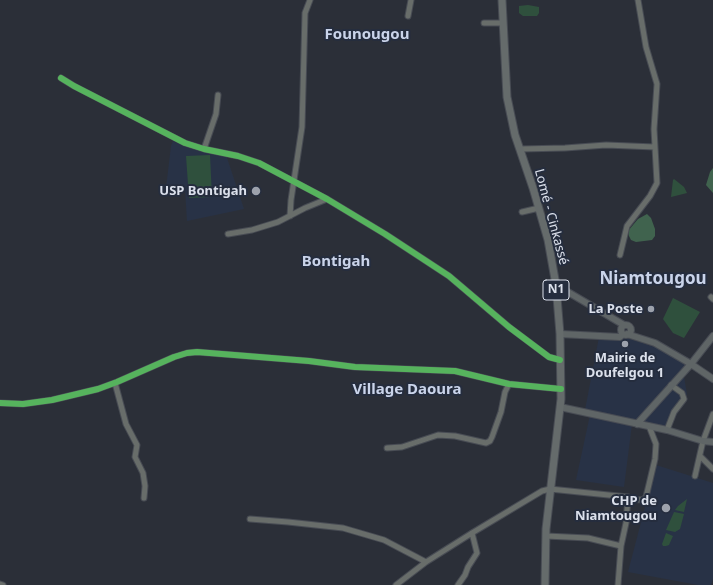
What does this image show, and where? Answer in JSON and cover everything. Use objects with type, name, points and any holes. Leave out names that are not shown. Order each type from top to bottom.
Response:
[{"type":"highway","name":"Lomé - Cinkassé","points":[[502,0],[507,97],[515,135],[548,240],[556,284],[560,334],[560,407],[550,488],[546,536],[545,585]]},
{"type":"main road","points":[[556,284],[624,325],[628,325],[645,339]]},
{"type":"main road","points":[[624,325],[621,329],[625,334],[655,343],[713,379]]},
{"type":"main road","points":[[560,334],[620,337],[630,332],[630,328]]},
{"type":"main road","points":[[637,424],[691,364],[713,336]]},
{"type":"main road","points":[[560,407],[668,430],[703,441],[713,442]]},
{"type":"street","points":[[290,216],[290,200],[302,127],[305,13],[310,0]]},
{"type":"street","points":[[408,16],[411,0]]},
{"type":"street","points":[[620,255],[627,226],[650,196],[657,182],[654,112],[657,84],[646,47],[638,0]]},
{"type":"street","points":[[484,23],[503,23]]},
{"type":"street","points":[[61,78],[184,143],[238,156],[259,163],[327,199],[385,234],[449,276],[509,327],[549,357],[560,360]]},
{"type":"street","points":[[204,149],[216,114],[218,95]]},
{"type":"street","points":[[520,149],[606,145],[655,147]]},
{"type":"street","points":[[228,234],[278,222],[327,199]]},
{"type":"street","points":[[522,212],[539,208]]},
{"type":"street","points":[[0,403],[23,404],[52,400],[98,389],[174,357],[197,352],[309,361],[355,367],[455,371],[509,384],[561,389]]},
{"type":"street","points":[[114,383],[126,424],[137,445],[135,457],[143,473],[145,486],[144,498]]},
{"type":"street","points":[[387,448],[402,447],[438,435],[455,436],[486,443],[490,441],[501,412],[505,392],[509,384]]},
{"type":"street","points":[[668,430],[674,412],[684,399],[682,393],[671,385]]},
{"type":"street","points":[[695,476],[703,441],[713,414]]},
{"type":"street","points":[[396,585],[426,562],[472,533],[542,491],[550,488],[643,500],[646,498],[655,459],[656,444],[649,426]]},
{"type":"street","points":[[700,456],[713,469]]},
{"type":"street","points":[[618,585],[621,546],[626,523],[628,499]]},
{"type":"street","points":[[250,519],[343,528],[384,540],[426,562]]},
{"type":"street","points":[[458,585],[477,553],[472,533]]},
{"type":"street","points":[[546,536],[588,538],[621,546]]},
{"type":"shaded area","points":[[173,141],[186,146],[226,155],[244,209],[187,221],[185,189],[166,188],[171,146]]},
{"type":"shaded area","points":[[621,336],[658,348],[686,363],[683,371],[687,394],[670,427],[585,410],[599,337]]},
{"type":"shaded area","points":[[590,415],[632,424],[624,487],[576,480]]},
{"type":"shaded area","points":[[656,465],[713,483],[713,579],[711,585],[698,585],[628,572]]},
{"type":"green space","points":[[528,5],[539,7],[539,13],[537,16],[523,16],[519,13],[519,6]]},
{"type":"green space","points":[[210,155],[212,197],[189,198],[186,156]]},
{"type":"green space","points":[[713,168],[713,193],[706,185],[710,172]]},
{"type":"green space","points":[[674,179],[684,187],[687,193],[671,197]]},
{"type":"green space","points":[[647,214],[651,218],[655,229],[655,236],[652,240],[636,242],[631,240],[628,231],[638,219]]},
{"type":"green space","points":[[673,298],[700,312],[684,338],[673,333],[663,319]]},
{"type":"green space","points":[[687,499],[684,512],[675,510],[678,506]]},
{"type":"green space","points":[[674,512],[684,514],[680,529],[675,532],[666,530]]},
{"type":"green space","points":[[666,533],[673,536],[669,545],[663,546],[662,544]]},
{"type":"cycle path","points":[[61,78],[185,143],[204,149],[238,156],[259,163],[327,199],[385,234],[449,276],[509,327],[549,357],[560,360]]},
{"type":"cycle path","points":[[0,403],[23,404],[52,400],[98,389],[174,357],[197,352],[309,361],[355,367],[455,371],[509,384],[561,389]]},
{"type":"place","name":"USP Bontigah","points":[[256,191]]},
{"type":"place","name":"La Poste","points":[[651,309]]},
{"type":"place","name":"Mairie de Doufelgou 1","points":[[625,344]]},
{"type":"place","name":"CHP de Niamtougou","points":[[666,508]]},
{"type":"district","name":"Founougou","points":[[367,35]]},
{"type":"district","name":"Bontigah","points":[[336,262]]},
{"type":"district","name":"Niamtougou","points":[[653,279]]},
{"type":"district","name":"Village Daoura","points":[[407,390]]}]
